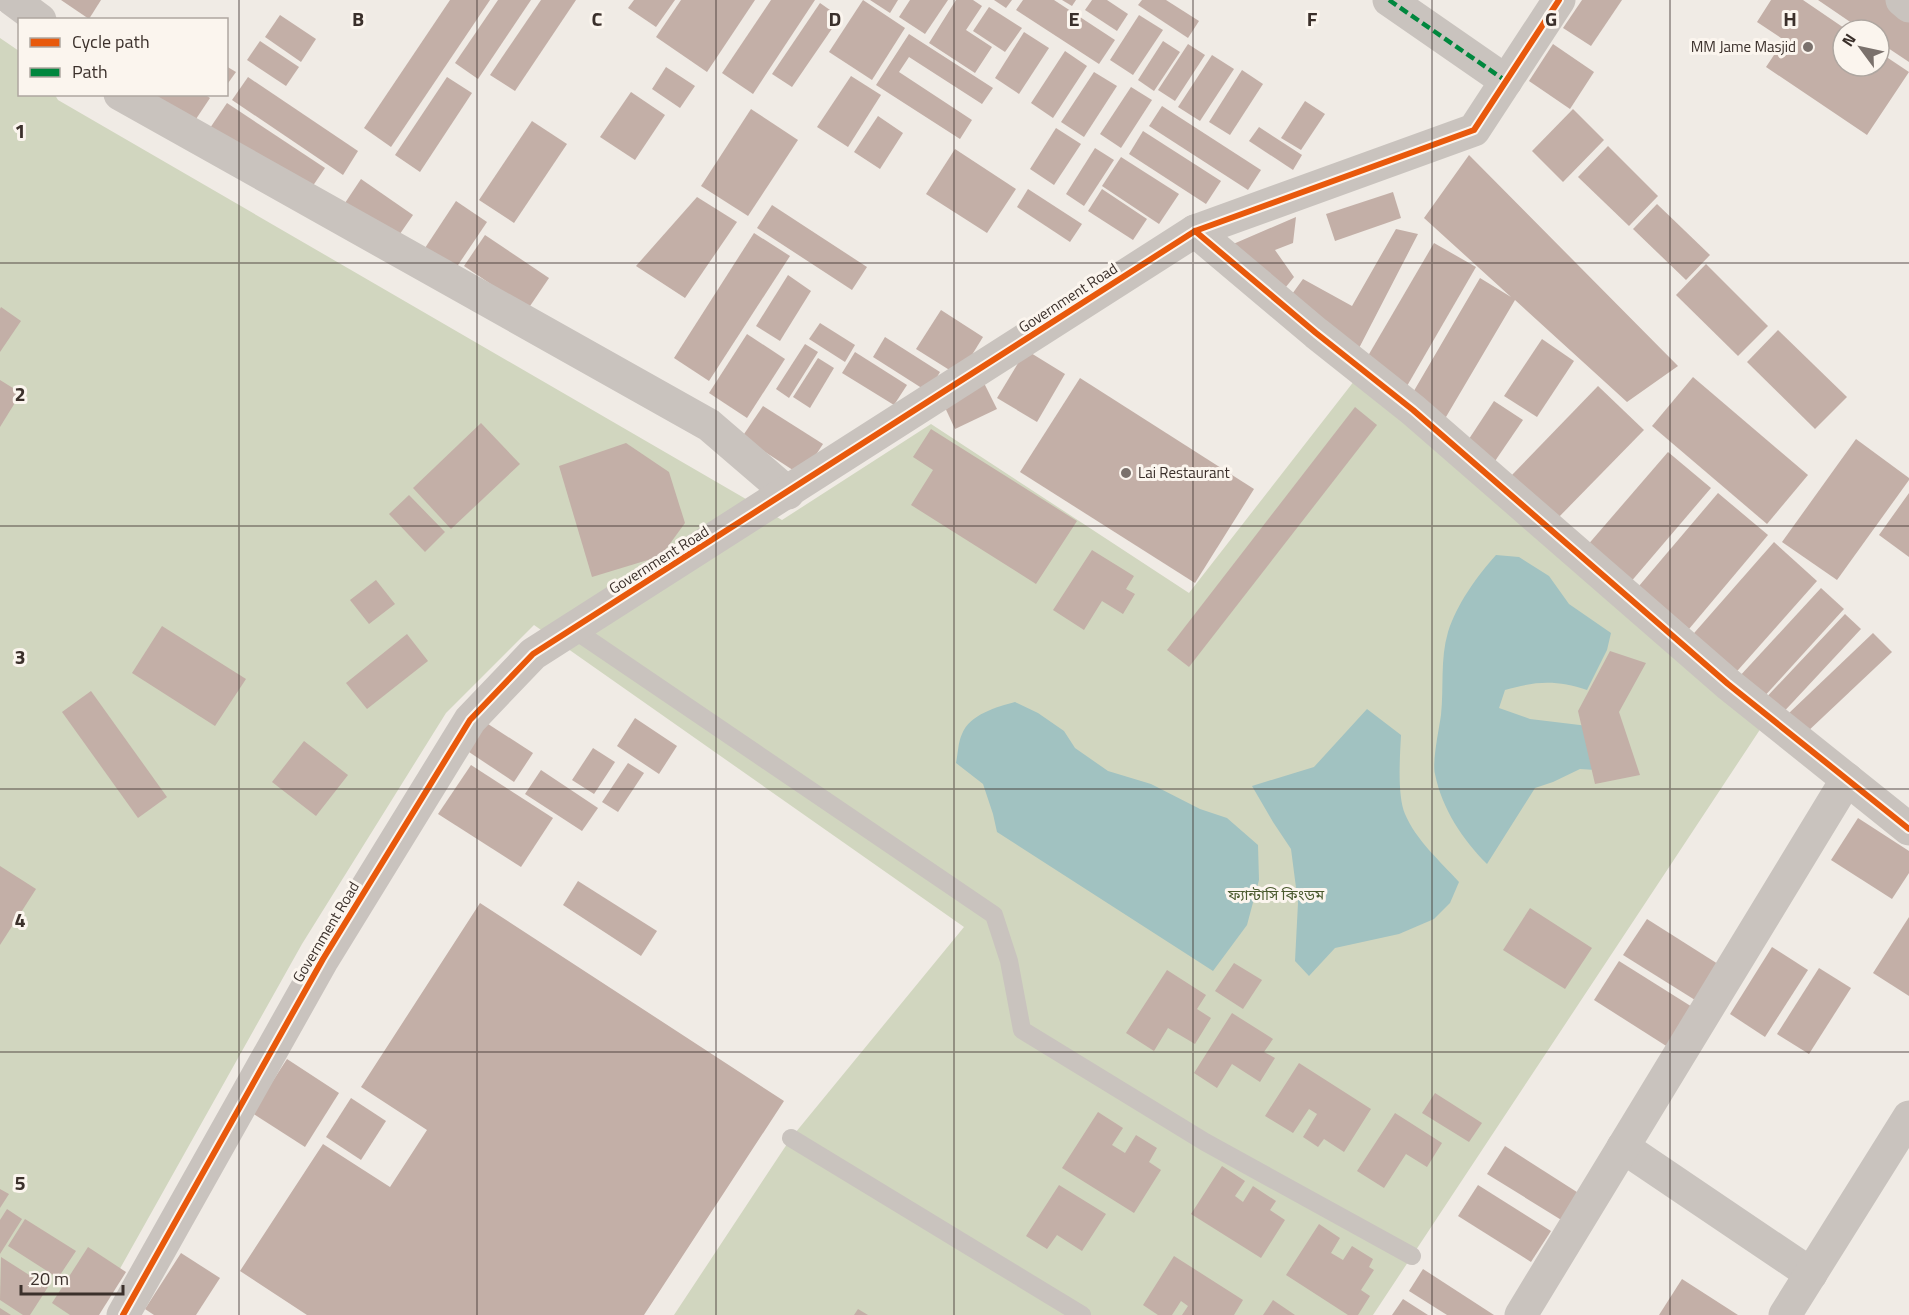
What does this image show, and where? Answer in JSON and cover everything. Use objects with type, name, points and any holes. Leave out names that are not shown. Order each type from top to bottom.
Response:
[{"type":"street","points":[[13,0],[37,18]]},
{"type":"street","points":[[1389,0],[1506,81]]},
{"type":"street","name":"Government Road","points":[[123,1315],[323,959],[470,720],[533,654],[1195,231],[1474,130],[1559,0]]},
{"type":"street","points":[[1902,0],[1909,6]]},
{"type":"street","points":[[124,96],[709,425],[788,493]]},
{"type":"street","points":[[1195,231],[1413,410],[1728,684],[1909,830]]},
{"type":"street","points":[[1521,1315],[1847,779]]},
{"type":"street","points":[[1785,1315],[1909,1117]]},
{"type":"street","points":[[1623,1147],[1811,1274]]},
{"type":"lane","points":[[573,629],[994,915],[1009,961],[1022,1030],[1205,1142],[1412,1256]]},
{"type":"lane","points":[[791,1138],[1059,1309],[1082,1315]]},
{"type":"green space","name":"ফ্যান্টাসি কিংডম","points":[[0,38],[18,50],[18,96],[56,96],[58,100],[782,520],[931,424],[1189,593],[1358,376],[1763,725],[1373,1315],[674,1315],[791,1138],[964,927],[534,625],[446,713],[302,944],[94,1315],[0,1315]]},
{"type":"water","points":[[1496,555],[1519,557],[1549,576],[1569,604],[1611,633],[1607,650],[1587,690],[1546,683],[1505,690],[1499,708],[1530,719],[1588,726],[1596,770],[1580,769],[1535,788],[1487,864],[1470,845],[1448,812],[1438,787],[1434,762],[1441,715],[1444,653],[1448,632],[1468,591]]},
{"type":"water","points":[[1015,702],[1038,713],[1064,731],[1075,748],[1108,771],[1151,784],[1200,809],[1227,818],[1258,845],[1259,880],[1247,925],[1213,971],[997,832],[983,784],[956,763],[961,737],[971,721],[985,712]]},
{"type":"water","points":[[1367,709],[1401,735],[1400,786],[1405,814],[1422,841],[1459,882],[1450,903],[1434,919],[1399,934],[1335,948],[1309,976],[1295,961],[1298,903],[1291,849],[1252,786],[1314,767]]},
{"type":"building","points":[[61,0],[101,0],[88,18]]},
{"type":"building","points":[[450,0],[490,0],[391,147],[364,128]]},
{"type":"building","points":[[498,0],[531,0],[478,79],[455,63]]},
{"type":"building","points":[[541,0],[576,0],[515,91],[490,75]]},
{"type":"building","points":[[634,0],[675,0],[656,27],[628,8]]},
{"type":"building","points":[[681,0],[755,0],[707,72],[656,37]]},
{"type":"building","points":[[771,0],[815,0],[753,94],[722,73]]},
{"type":"building","points":[[863,0],[905,28],[872,80],[829,52]]},
{"type":"building","points":[[870,0],[898,0],[890,13]]},
{"type":"building","points":[[910,0],[948,0],[925,34],[899,17]]},
{"type":"building","points":[[956,0],[973,0],[982,6],[966,30],[992,47],[975,73],[929,43]]},
{"type":"building","points":[[994,0],[1012,0],[1006,8]]},
{"type":"building","points":[[1023,0],[1054,0],[1115,40],[1099,64],[1016,10]]},
{"type":"building","points":[[1062,0],[1076,0],[1072,6]]},
{"type":"building","points":[[1092,0],[1107,0],[1128,14],[1117,31],[1085,10]]},
{"type":"building","points":[[1142,0],[1166,0],[1199,21],[1188,38],[1138,5]]},
{"type":"building","points":[[1582,0],[1622,0],[1591,46],[1563,28]]},
{"type":"building","points":[[1771,0],[1803,0],[1831,19],[1831,78],[1891,78],[1891,60],[1909,72],[1867,135],[1766,67],[1784,40],[1757,22]]},
{"type":"building","points":[[1818,0],[1891,0],[1909,12],[1909,62],[1891,50],[1891,18],[1844,18]]},
{"type":"building","points":[[820,3],[840,17],[792,87],[772,74]]},
{"type":"building","points":[[989,7],[1022,28],[1005,52],[973,31]]},
{"type":"building","points":[[280,15],[316,39],[301,62],[265,37]]},
{"type":"building","points":[[1139,15],[1163,30],[1133,75],[1110,60]]},
{"type":"building","points":[[1024,32],[1049,48],[1019,94],[995,78]]},
{"type":"building","points":[[909,34],[993,88],[982,104],[909,57],[899,72],[972,120],[960,139],[876,85]]},
{"type":"building","points":[[260,41],[299,67],[286,86],[247,60]]},
{"type":"building","points":[[1163,41],[1180,52],[1154,91],[1138,80]]},
{"type":"building","points":[[1188,44],[1205,55],[1175,101],[1158,90]]},
{"type":"building","points":[[1553,44],[1594,72],[1570,109],[1529,81]]},
{"type":"building","points":[[1065,51],[1087,66],[1053,118],[1031,103]]},
{"type":"building","points":[[1212,55],[1234,69],[1200,121],[1178,107]]},
{"type":"building","points":[[228,67],[236,72],[228,83]]},
{"type":"building","points":[[666,67],[695,86],[680,108],[652,89]]},
{"type":"building","points":[[1242,70],[1263,84],[1230,135],[1209,122]]},
{"type":"building","points":[[1094,72],[1117,86],[1084,137],[1061,122]]},
{"type":"building","points":[[851,76],[881,95],[848,147],[817,127]]},
{"type":"building","points":[[248,77],[358,151],[343,175],[232,100]]},
{"type":"building","points":[[447,77],[472,93],[420,172],[395,155]]},
{"type":"building","points":[[1131,87],[1152,100],[1121,148],[1100,134]]},
{"type":"building","points":[[631,92],[665,115],[635,160],[600,137]]},
{"type":"building","points":[[151,96],[207,96],[210,98],[192,125]]},
{"type":"building","points":[[1305,101],[1325,114],[1301,150],[1281,138]]},
{"type":"building","points":[[227,103],[325,168],[308,193],[210,128]]},
{"type":"building","points":[[1162,106],[1261,170],[1248,190],[1149,126]]},
{"type":"building","points":[[751,109],[798,140],[748,216],[701,186]]},
{"type":"building","points":[[1573,109],[1604,140],[1563,182],[1532,151]]},
{"type":"building","points":[[878,116],[903,133],[880,169],[854,152]]},
{"type":"building","points":[[532,121],[567,144],[514,223],[479,200]]},
{"type":"building","points":[[1259,127],[1302,155],[1293,170],[1249,141]]},
{"type":"building","points":[[1056,128],[1081,144],[1054,185],[1030,169]]},
{"type":"building","points":[[1143,131],[1221,181],[1206,204],[1129,154]]},
{"type":"building","points":[[1608,146],[1658,196],[1629,226],[1578,177]]},
{"type":"building","points":[[1095,148],[1114,160],[1084,206],[1066,194]]},
{"type":"building","points":[[955,149],[1016,189],[987,233],[926,194]]},
{"type":"building","points":[[1469,155],[1678,366],[1627,402],[1515,300],[1443,422],[1408,401],[1480,278],[1511,297],[1424,218]]},
{"type":"building","points":[[1121,157],[1179,194],[1159,224],[1102,186]]},
{"type":"building","points":[[361,179],[413,215],[395,241],[343,206]]},
{"type":"building","points":[[1028,189],[1082,224],[1070,242],[1017,207]]},
{"type":"building","points":[[1102,189],[1147,219],[1133,240],[1088,211]]},
{"type":"building","points":[[1393,192],[1401,218],[1335,241],[1326,214]]},
{"type":"building","points":[[697,197],[737,222],[685,298],[636,266]]},
{"type":"building","points":[[456,201],[487,222],[456,268],[425,248]]},
{"type":"building","points":[[1657,204],[1710,255],[1686,280],[1633,229]]},
{"type":"building","points":[[772,205],[867,267],[852,290],[757,228]]},
{"type":"building","points":[[1296,217],[1293,243],[1275,250],[1294,277],[1281,293],[1224,248]]},
{"type":"building","points":[[1396,229],[1418,234],[1357,352],[1287,301],[1303,279],[1352,306]]},
{"type":"building","points":[[754,233],[790,256],[709,381],[674,358]]},
{"type":"building","points":[[485,235],[549,278],[528,309],[464,266]]},
{"type":"building","points":[[1434,243],[1476,267],[1407,386],[1365,361]]},
{"type":"building","points":[[1706,264],[1768,326],[1738,356],[1676,295]]},
{"type":"building","points":[[788,275],[811,291],[780,341],[756,326]]},
{"type":"building","points":[[1,307],[21,321],[0,352],[0,309]]},
{"type":"building","points":[[941,310],[983,337],[959,376],[916,349]]},
{"type":"building","points":[[820,323],[855,345],[845,362],[809,339]]},
{"type":"building","points":[[1778,330],[1847,397],[1815,429],[1747,362]]},
{"type":"building","points":[[747,334],[785,359],[747,418],[709,393]]},
{"type":"building","points":[[885,337],[940,372],[928,392],[873,357]]},
{"type":"building","points":[[1542,339],[1574,361],[1537,417],[1504,396]]},
{"type":"building","points":[[805,344],[818,352],[789,398],[776,389]]},
{"type":"building","points":[[1026,350],[1065,374],[1037,422],[997,398]]},
{"type":"building","points":[[855,352],[907,385],[894,405],[842,373]]},
{"type":"building","points":[[818,358],[834,368],[810,408],[793,397]]},
{"type":"building","points":[[1693,377],[1808,475],[1767,524],[1652,426]]},
{"type":"building","points":[[1080,378],[1254,489],[1195,583],[1020,472]]},
{"type":"building","points":[[0,380],[21,393],[0,427]]},
{"type":"building","points":[[983,381],[997,409],[955,429],[942,401]]},
{"type":"building","points":[[1598,386],[1644,430],[1556,520],[1511,476]]},
{"type":"building","points":[[1494,401],[1523,420],[1493,464],[1465,445]]},
{"type":"building","points":[[763,406],[823,444],[802,476],[742,437]]},
{"type":"building","points":[[1355,407],[1377,425],[1189,667],[1167,650]]},
{"type":"building","points":[[481,423],[520,464],[451,529],[413,488]]},
{"type":"building","points":[[931,429],[1077,521],[1036,584],[911,505],[933,470],[913,457]]},
{"type":"building","points":[[1856,439],[1909,480],[1837,580],[1782,542]]},
{"type":"building","points":[[626,443],[669,472],[685,523],[661,556],[592,577],[559,466]]},
{"type":"building","points":[[1668,452],[1711,488],[1629,584],[1586,547]]},
{"type":"building","points":[[1718,493],[1768,535],[1689,629],[1639,586]]},
{"type":"building","points":[[1909,493],[1909,557],[1879,535]]},
{"type":"building","points":[[409,495],[445,532],[425,552],[389,514]]},
{"type":"building","points":[[1774,542],[1817,581],[1731,678],[1688,640]]},
{"type":"building","points":[[1092,550],[1134,576],[1126,589],[1135,594],[1123,614],[1102,601],[1084,630],[1053,610]]},
{"type":"building","points":[[376,580],[395,604],[369,624],[350,600]]},
{"type":"building","points":[[1821,588],[1844,609],[1762,699],[1738,678]]},
{"type":"building","points":[[1845,614],[1861,629],[1778,718],[1761,703]]},
{"type":"building","points":[[162,626],[246,679],[215,726],[132,673]]},
{"type":"building","points":[[1873,633],[1892,652],[1806,733],[1788,714]]},
{"type":"building","points":[[407,634],[428,661],[367,709],[346,683]]},
{"type":"building","points":[[1610,651],[1646,663],[1619,712],[1640,775],[1595,784],[1578,711]]},
{"type":"building","points":[[91,691],[167,797],[138,818],[62,712]]},
{"type":"building","points":[[635,718],[677,746],[659,774],[617,746]]},
{"type":"building","points":[[485,722],[533,753],[514,782],[466,750]]},
{"type":"building","points":[[304,741],[348,775],[316,816],[272,782]]},
{"type":"building","points":[[593,748],[615,762],[594,794],[572,780]]},
{"type":"building","points":[[628,763],[644,773],[618,812],[602,802]]},
{"type":"building","points":[[471,765],[553,818],[521,867],[438,814]]},
{"type":"building","points":[[541,770],[598,808],[582,831],[525,794]]},
{"type":"building","points":[[1858,818],[1909,851],[1909,873],[1892,899],[1831,860]]},
{"type":"building","points":[[0,866],[36,889],[0,945]]},
{"type":"building","points":[[578,881],[657,931],[641,956],[563,905]]},
{"type":"building","points":[[480,903],[784,1101],[644,1315],[307,1315],[240,1271],[323,1144],[390,1187],[427,1130],[361,1087]]},
{"type":"building","points":[[1530,908],[1592,948],[1565,989],[1503,950]]},
{"type":"building","points":[[1909,917],[1909,996],[1873,973]]},
{"type":"building","points":[[1647,919],[1718,964],[1695,1000],[1623,955]]},
{"type":"building","points":[[1772,947],[1808,970],[1765,1037],[1730,1014]]},
{"type":"building","points":[[1619,961],[1697,1010],[1671,1049],[1594,1000]]},
{"type":"building","points":[[1234,963],[1262,980],[1243,1009],[1215,991]]},
{"type":"building","points":[[1819,968],[1851,988],[1809,1054],[1777,1034]]},
{"type":"building","points":[[1167,970],[1206,995],[1197,1009],[1211,1018],[1195,1044],[1168,1028],[1154,1051],[1126,1033]]},
{"type":"building","points":[[1232,1013],[1273,1039],[1264,1052],[1275,1058],[1260,1082],[1232,1064],[1217,1088],[1194,1073]]},
{"type":"building","points":[[287,1059],[339,1093],[305,1147],[252,1113]]},
{"type":"building","points":[[1299,1063],[1371,1109],[1344,1152],[1324,1139],[1318,1147],[1303,1137],[1317,1114],[1309,1109],[1293,1133],[1265,1116]]},
{"type":"building","points":[[1435,1093],[1482,1123],[1469,1142],[1422,1113]]},
{"type":"building","points":[[351,1098],[386,1121],[361,1160],[326,1137]]},
{"type":"building","points":[[1098,1112],[1123,1128],[1112,1145],[1125,1153],[1136,1135],[1157,1148],[1149,1162],[1161,1170],[1134,1213],[1062,1168]]},
{"type":"building","points":[[1395,1113],[1442,1143],[1427,1167],[1406,1154],[1384,1188],[1357,1171]]},
{"type":"building","points":[[1505,1146],[1580,1194],[1563,1221],[1487,1174]]},
{"type":"building","points":[[1222,1166],[1245,1181],[1235,1196],[1243,1202],[1253,1186],[1276,1201],[1270,1210],[1285,1220],[1261,1258],[1191,1214]]},
{"type":"building","points":[[1059,1185],[1106,1214],[1082,1251],[1057,1235],[1047,1249],[1026,1236]]},
{"type":"building","points":[[1478,1185],[1551,1231],[1531,1262],[1458,1216]]},
{"type":"building","points":[[0,1189],[9,1194],[0,1208]]},
{"type":"building","points":[[7,1209],[22,1219],[0,1254],[0,1220]]},
{"type":"building","points":[[25,1219],[76,1251],[58,1278],[8,1246]]},
{"type":"building","points":[[1319,1224],[1340,1238],[1331,1253],[1343,1260],[1352,1246],[1373,1259],[1369,1267],[1374,1270],[1361,1290],[1370,1296],[1358,1315],[1348,1315],[1286,1275]]},
{"type":"building","points":[[88,1247],[126,1272],[99,1315],[70,1315],[52,1303]]},
{"type":"building","points":[[181,1253],[220,1278],[196,1315],[154,1315],[145,1309]]},
{"type":"building","points":[[1174,1256],[1243,1300],[1234,1315],[1182,1315],[1188,1306],[1181,1301],[1172,1315],[1158,1315],[1143,1305]]},
{"type":"building","points":[[1,1257],[48,1287],[30,1315],[23,1315],[0,1300]]},
{"type":"building","points":[[1423,1269],[1494,1315],[1447,1315],[1409,1291]]},
{"type":"building","points":[[1682,1279],[1738,1315],[1659,1315]]},
{"type":"building","points":[[1403,1299],[1428,1315],[1392,1315]]},
{"type":"building","points":[[1273,1300],[1295,1315],[1263,1315]]},
{"type":"building","points":[[0,1308],[11,1315],[0,1315]]},
{"type":"building","points":[[858,1309],[868,1315],[854,1315]]},
{"type":"marked path","points":[[1389,0],[1506,81]]},
{"type":"cycle path","points":[[123,1315],[323,959],[470,720],[533,654],[1195,231],[1474,130],[1559,0]]},
{"type":"cycle path","points":[[1195,231],[1316,333],[1413,410],[1728,684],[1909,829]]},
{"type":"place","name":"MM Jame Masjid","points":[[1808,47]]},
{"type":"place","name":"Lai Restaurant","points":[[1126,473]]}]
